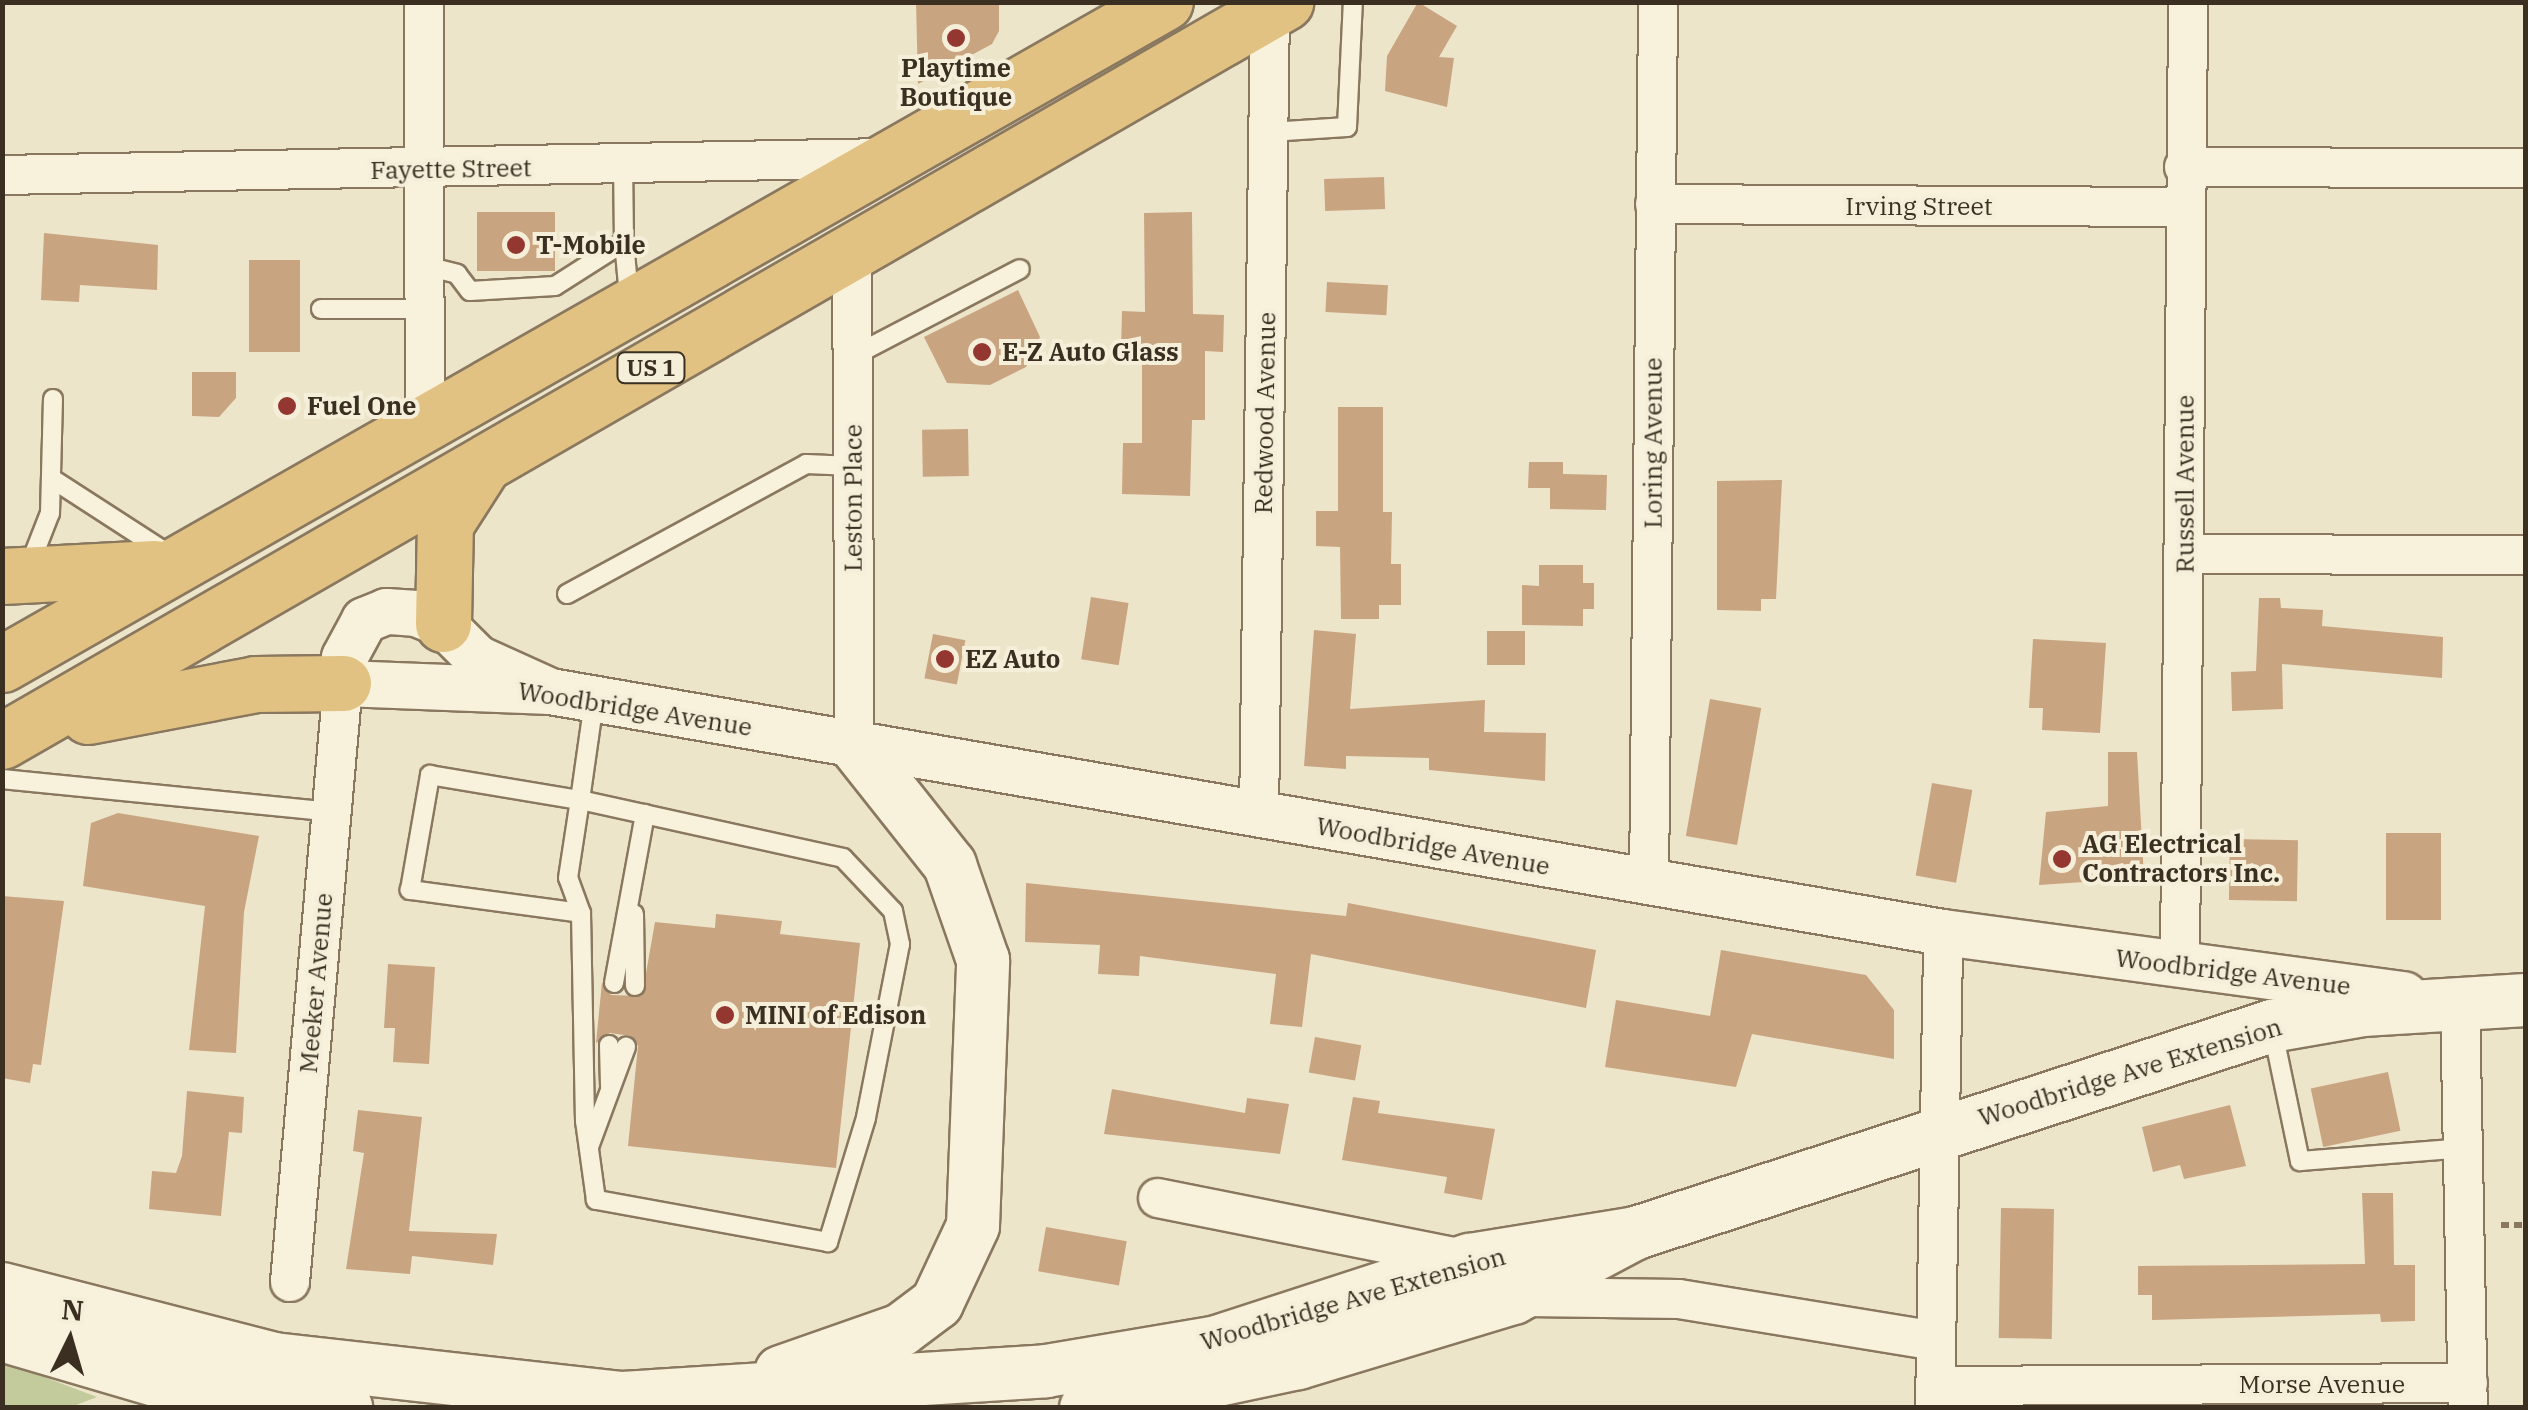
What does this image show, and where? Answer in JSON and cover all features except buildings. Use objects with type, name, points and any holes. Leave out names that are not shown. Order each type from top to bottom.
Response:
[{"type":"highway","name":"US 1","points":[[2,664],[183,564],[425,420],[900,158],[1165,2]]},
{"type":"highway","name":"US 1","points":[[7,751],[852,250],[1278,6]]},
{"type":"highway","points":[[443,624],[445,524],[481,468]]},
{"type":"highway","points":[[13,577],[183,564]]},
{"type":"highway","points":[[7,751],[180,694],[342,683]]},
{"type":"main road","points":[[622,1398],[768,1376],[841,1354],[900,1330],[937,1303],[958,1272],[974,1226],[982,960],[950,865],[855,744]]},
{"type":"main road","name":"Woodbridge Avenue","points":[[2460,1001],[2526,1000]]},
{"type":"main road","name":"Woodbridge Ave Extension","points":[[1086,1408],[1298,1363],[1513,1298],[1636,1233],[1938,1130],[2272,1026],[2460,1001]]},
{"type":"main road","name":"Woodbridge Ave Extension","points":[[2,1289],[274,1359],[622,1398],[1046,1371],[1217,1342],[1470,1260],[1636,1233]]},
{"type":"main road","points":[[2,1335],[168,1384],[346,1408]]},
{"type":"street","points":[[424,2],[425,420]]},
{"type":"street","name":"Loring Avenue","points":[[1649,883],[1658,2]]},
{"type":"street","name":"Russell Avenue","points":[[2180,966],[2188,2]]},
{"type":"street","name":"Redwood Avenue","points":[[1259,816],[1270,132],[1278,6]]},
{"type":"street","name":"Fayette Street","points":[[2,175],[900,158]]},
{"type":"street","points":[[2184,167],[2526,168]]},
{"type":"street","name":"Irving Street","points":[[1654,204],[2184,207]]},
{"type":"street","name":"Leston Place","points":[[852,250],[855,744]]},
{"type":"street","points":[[2186,554],[2526,555]]},
{"type":"street","points":[[342,683],[350,638],[364,620],[386,611],[443,624],[477,658],[550,691]]},
{"type":"street","name":"Woodbridge Avenue","points":[[342,683],[550,691],[1943,932],[2460,1001]]},
{"type":"street","name":"Meeker Avenue","points":[[290,1282],[342,683]]},
{"type":"street","points":[[1935,1397],[1943,932]]},
{"type":"street","points":[[2460,1001],[2468,1395]]},
{"type":"street","points":[[1158,1198],[1470,1260]]},
{"type":"street","points":[[1513,1298],[1679,1299],[1936,1341]]},
{"type":"street","name":"Morse Avenue","points":[[1935,1397],[2468,1395]]},
{"type":"lane","points":[[1270,132],[1347,127],[1353,2]]},
{"type":"lane","points":[[624,165],[624,242],[631,309]]},
{"type":"lane","points":[[426,266],[457,274],[470,290],[515,293],[556,286],[624,242]]},
{"type":"lane","points":[[852,356],[1020,269]]},
{"type":"lane","points":[[322,308],[426,309]]},
{"type":"lane","points":[[13,577],[41,545],[54,480],[54,399]]},
{"type":"lane","points":[[567,594],[806,464],[853,466]]},
{"type":"lane","points":[[54,480],[183,564]]},
{"type":"lane","points":[[581,913],[410,890],[430,774],[580,800],[843,858],[893,911],[900,944],[866,1118],[828,1242],[596,1200],[589,1148],[581,913],[568,878],[580,800],[594,699]]},
{"type":"lane","points":[[7,751],[330,812]]},
{"type":"lane","points":[[614,983],[633,908],[645,814]]},
{"type":"lane","points":[[633,908],[635,986]]},
{"type":"lane","points":[[2272,1026],[2300,1161],[2465,1148]]},
{"type":"lane","points":[[589,1148],[611,1102],[618,1046]]},
{"type":"path","points":[[2501,1225],[2526,1224]]},
{"type":"green space","points":[[2,1361],[97,1397],[71,1407],[3,1407]]},
{"type":"place","name":"Playtime Boutique","points":[[956,38]]},
{"type":"place","name":"T-Mobile","points":[[516,245]]},
{"type":"place","name":"E-Z Auto Glass","points":[[982,352]]},
{"type":"place","name":"Fuel One","points":[[287,406]]},
{"type":"place","name":"EZ Auto","points":[[945,659]]},
{"type":"place","name":"AG Electrical Contractors Inc.","points":[[2062,859]]},
{"type":"place","name":"MINI of Edison","points":[[725,1015]]}]
